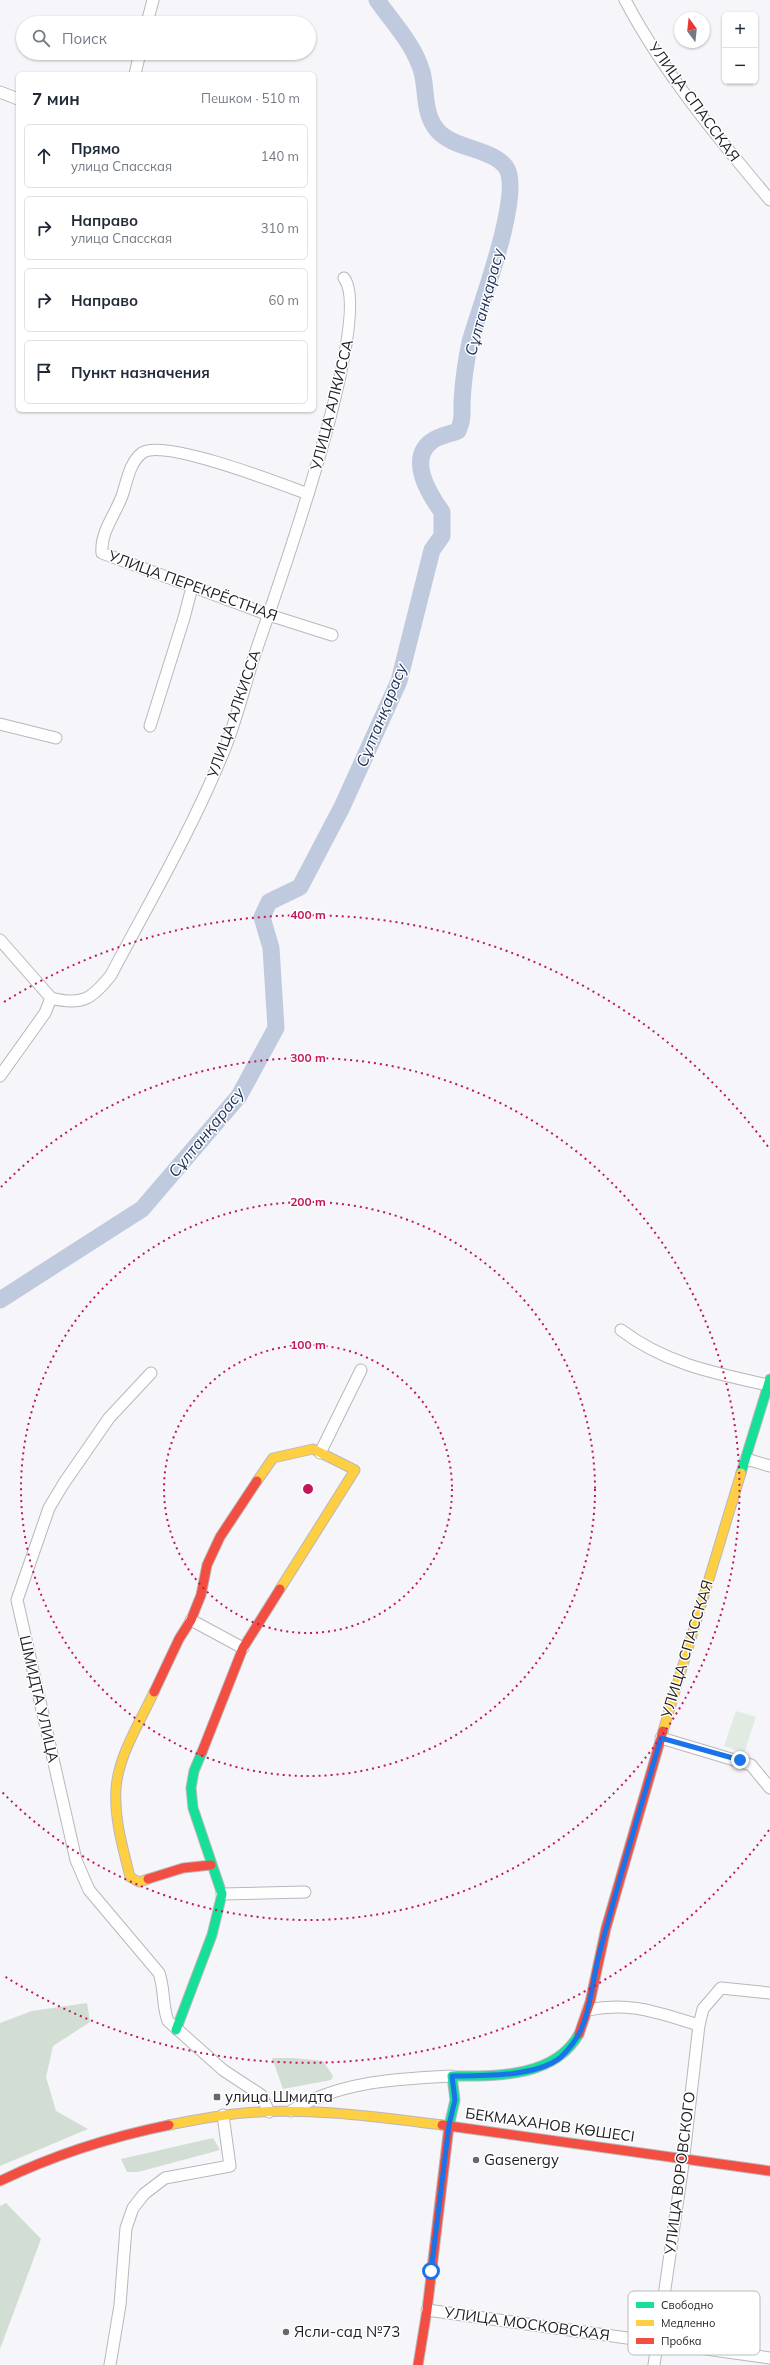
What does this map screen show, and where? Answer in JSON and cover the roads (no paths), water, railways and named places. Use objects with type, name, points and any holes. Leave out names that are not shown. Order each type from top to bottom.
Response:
[{"type":"street","points":[[149,16],[153,0]]},
{"type":"street","name":"УЛИЦА СПАССКАЯ","points":[[625,0],[638,26],[679,84],[738,162],[770,200]]},
{"type":"street","points":[[135,72],[138,60]]},
{"type":"street","points":[[0,92],[16,98]]},
{"type":"street","name":"УЛИЦА АЛКИССА","points":[[51,998],[69,1003],[83,1001],[99,991],[112,975],[194,818],[222,756],[313,480],[349,335],[351,299],[348,284],[344,278]]},
{"type":"street","name":"УЛИЦА ПЕРЕКРЁСТНАЯ","points":[[308,494],[229,466],[167,450],[153,449],[142,453],[132,464],[121,498],[101,542],[102,553],[269,615],[332,634]]},
{"type":"street","points":[[150,726],[184,618],[192,587]]},
{"type":"street","points":[[0,724],[56,738]]},
{"type":"street","points":[[0,940],[51,998],[45,1013],[0,1076]]},
{"type":"street","points":[[621,1330],[641,1345],[665,1358],[769,1382]]},
{"type":"street","points":[[320,1454],[361,1370]]},
{"type":"street","name":"ШМИДТА УЛИЦА","points":[[151,1373],[109,1418],[64,1483],[49,1508],[17,1600],[76,1860],[89,1890],[113,1921],[159,1973],[164,1987],[165,2014],[168,2022],[176,2030]]},
{"type":"street","name":"УЛИЦА СПАССКАЯ","points":[[452,2076],[477,2076],[526,2071],[548,2064],[560,2057],[572,2045],[582,2029],[588,2010],[599,1953],[661,1738],[769,1382]]},
{"type":"street","points":[[210,1865],[174,1871],[140,1882],[130,1877],[117,1821],[116,1788],[123,1759],[179,1639],[191,1620],[201,1595],[207,1565],[220,1537],[274,1458],[313,1449],[320,1454],[355,1470],[243,1648],[194,1771],[191,1788],[193,1808],[210,1865],[222,1894],[212,1936],[176,2030],[223,2070],[261,2095],[269,2112]]},
{"type":"street","points":[[746,1459],[770,1466]]},
{"type":"street","points":[[191,1620],[243,1648]]},
{"type":"street","points":[[661,1738],[751,1765],[770,1788]]},
{"type":"street","points":[[222,1894],[305,1892]]},
{"type":"street","name":"УЛИЦА ВОРОВСКОГО","points":[[664,2291],[683,2157],[699,2025],[703,2009],[721,1988],[770,1993]]},
{"type":"street","points":[[588,2010],[609,2006],[639,2008],[699,2025]]},
{"type":"street","points":[[288,2112],[307,2101],[351,2086],[380,2080],[452,2076],[455,2100],[449,2125],[427,2310],[418,2365]]},
{"type":"street","name":"БЕКМАХАНОВ КӨШЕСІ","points":[[0,2181],[61,2154],[106,2140],[224,2115],[269,2112],[380,2118],[449,2125],[683,2157],[770,2171]]},
{"type":"street","points":[[110,2365],[120,2305],[126,2228],[133,2208],[144,2194],[165,2178],[230,2166],[224,2115]]},
{"type":"street","name":"УЛИЦА МОСКОВСКАЯ","points":[[427,2310],[628,2339]]},
{"type":"street","name":"УЛИЦА ВОРОВСКОГО","points":[[654,2365],[655,2355]]},
{"type":"street","name":"УЛИЦА МОСКОВСКАЯ","points":[[747,2355],[770,2358]]},
{"type":"waterway","name":"Сұлтанқарасу","points":[[0,1300],[142,1209],[239,1096],[276,1028],[271,948],[262,917],[269,902],[300,887],[342,807],[399,681],[432,550],[442,536],[442,512],[431,496],[423,476],[421,457],[425,448],[432,441],[441,436],[458,431],[461,424],[464,379],[470,342],[498,254],[509,203],[510,183],[507,169],[501,162],[484,153],[453,142],[444,137],[437,130],[429,116],[424,79],[414,52],[377,0]]},
{"type":"place","name":"улица Шмидта","points":[[217,2097]]},
{"type":"place","name":"Gasenergy","points":[[476,2160]]},
{"type":"place","name":"Ясли-сад №73","points":[[286,2332]]}]
